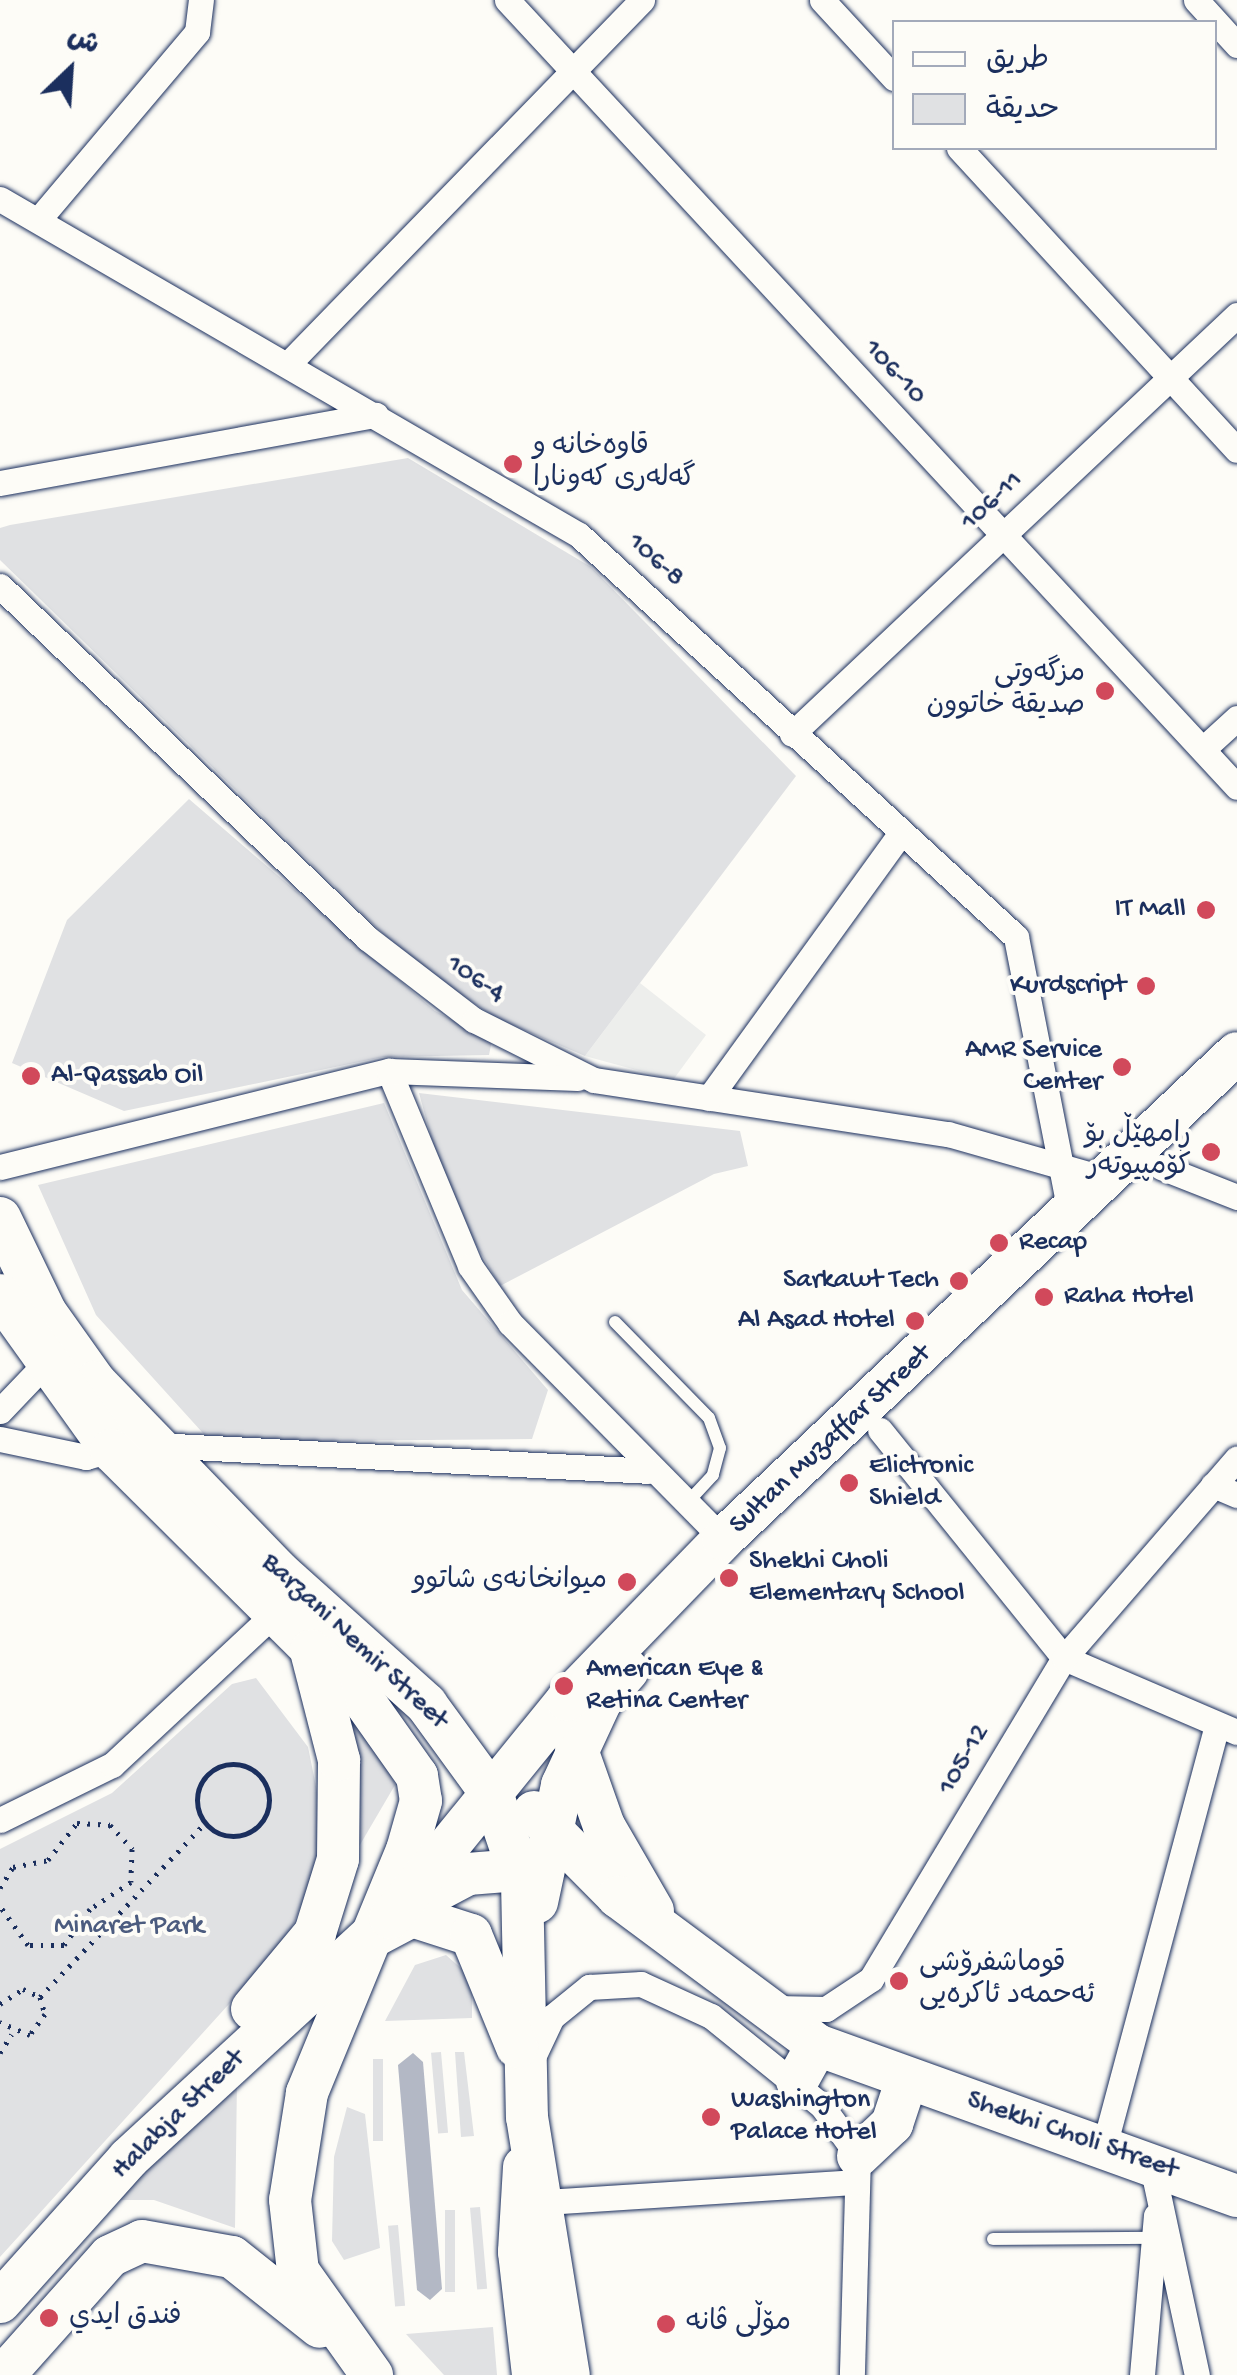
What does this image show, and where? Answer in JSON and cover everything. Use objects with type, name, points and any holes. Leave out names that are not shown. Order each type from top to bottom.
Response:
[{"type":"main road","name":"Sultan Muzaffar Street","points":[[379,1928],[497,1789],[566,1700],[723,1539],[1237,1053]]},
{"type":"main road","name":"Sultan Muzaffar Street","points":[[530,1867],[576,1747],[617,1681],[1237,1091]]},
{"type":"main road","name":"Barzani Nemir Street","points":[[0,1218],[46,1313],[131,1448],[276,1612],[398,1741],[422,1792],[379,1928],[307,2093],[290,2200],[298,2271],[359,2361]]},
{"type":"main road","name":"Barzani Nemir Street","points":[[0,1296],[43,1366],[446,1725],[497,1789],[548,1826],[618,1897]]},
{"type":"main road","points":[[129,2158],[306,1946],[330,1896],[343,1799],[309,1646]]},
{"type":"main road","points":[[576,1747],[604,1826],[668,1938]]},
{"type":"main road","points":[[497,1789],[530,1867],[527,2098],[518,2234],[533,2375]]},
{"type":"main road","points":[[379,1928],[468,1874],[530,1867],[618,1897]]},
{"type":"main road","name":"Shekhi Choli Street","points":[[618,1897],[723,1981],[807,2063],[907,2079],[1105,2144],[1155,2181],[1237,2196]]},
{"type":"main road","points":[[379,1928],[412,1916],[471,1934],[527,2098],[546,2202],[569,2375]]},
{"type":"main road","name":"Halabja Street","points":[[0,2302],[129,2158],[379,1928]]},
{"type":"main road","points":[[856,2169],[892,2124],[907,2079]]},
{"type":"main road","points":[[4,2375],[110,2256],[142,2242],[232,2257],[359,2361]]},
{"type":"street","points":[[39,219],[197,32],[201,0]]},
{"type":"street","name":"106-10","points":[[508,0],[1237,787]]},
{"type":"street","points":[[290,362],[569,68],[642,0]]},
{"type":"street","points":[[822,0],[892,76]]},
{"type":"street","points":[[1196,0],[1214,20]]},
{"type":"street","points":[[1217,23],[1237,45]]},
{"type":"street","points":[[961,150],[1237,450]]},
{"type":"street","name":"106-8","points":[[0,198],[290,362],[579,535],[898,837],[1016,936],[1054,1158],[1067,1197],[1057,1226]]},
{"type":"street","name":"106-11","points":[[792,734],[1237,315]]},
{"type":"street","points":[[0,483],[376,414]]},
{"type":"street","name":"106-4","points":[[0,586],[366,938],[474,1020],[594,1080],[1054,1158],[1106,1179]]},
{"type":"street","points":[[1203,750],[1237,718]]},
{"type":"street","points":[[709,1098],[898,837]]},
{"type":"street","points":[[0,1167],[389,1071],[449,1066],[594,1080]]},
{"type":"street","points":[[389,1071],[470,1266],[562,1384],[723,1539]]},
{"type":"street","points":[[1161,1167],[1237,1196]]},
{"type":"street","points":[[0,1412],[43,1366]]},
{"type":"street","points":[[880,1430],[1064,1658],[1230,1724],[1105,2144]]},
{"type":"street","points":[[0,1439],[86,1456],[131,1448],[648,1470]]},
{"type":"street","name":"105-12","points":[[723,1981],[790,2012],[826,2009],[859,1992],[1064,1658],[1225,1490],[1237,1458]]},
{"type":"street","points":[[0,1820],[112,1765],[276,1612]]},
{"type":"street","points":[[527,2098],[559,2010],[589,1986],[623,1981],[694,2006],[807,2063],[856,2169],[852,2375]]},
{"type":"street","points":[[546,2202],[856,2169]]},
{"type":"street","points":[[1142,2375],[1159,2238],[1155,2181]]},
{"type":"street","points":[[1159,2238],[1197,2375]]},
{"type":"lane","points":[[615,1322],[709,1418],[720,1448],[713,1475],[686,1505]]},
{"type":"lane","points":[[993,2239],[1159,2238]]},
{"type":"path","points":[[234,1763],[260,1775],[269,1802],[258,1826],[231,1836],[205,1823],[196,1798],[207,1772],[234,1763]]},
{"type":"path","points":[[0,1888],[13,1867],[48,1860],[62,1832],[94,1820],[132,1850],[131,1882],[120,1896],[90,1909],[75,1938],[53,1948],[28,1945],[0,1906]]},
{"type":"path","points":[[40,1997],[132,1908],[205,1823]]},
{"type":"path","points":[[120,1896],[132,1908]]},
{"type":"path","points":[[75,1938],[87,1951]]},
{"type":"path","points":[[0,2004],[14,1990],[40,1997]]},
{"type":"path","points":[[0,2022],[12,2034],[30,2035],[44,2023],[40,1997]]},
{"type":"path","points":[[0,2053],[12,2034]]},
{"type":"shaded area","points":[[640,983],[706,1035],[673,1080],[585,1056]]},
{"type":"shaded area","points":[[413,2053],[423,2062],[442,2289],[430,2300],[417,2290],[398,2065]]},
{"type":"green space","points":[[408,458],[591,567],[796,776],[585,1056],[496,1018],[412,962],[0,560],[0,528],[10,525]]},
{"type":"green space","points":[[189,799],[435,1011],[492,1040],[489,1055],[383,1057],[124,1111],[12,1063],[67,920]]},
{"type":"green space","points":[[419,1093],[740,1131],[748,1166],[714,1174],[500,1286],[447,1195]]},
{"type":"green space","points":[[384,1103],[462,1290],[548,1390],[532,1439],[211,1442],[96,1315],[38,1185]]},
{"type":"green space","name":"Minaret Park","points":[[256,1678],[308,1747],[321,1811],[316,1871],[286,1941],[0,2257],[0,1849],[112,1793],[232,1684]]},
{"type":"green space","points":[[345,1714],[380,1745],[395,1785],[354,1855]]},
{"type":"green space","points":[[446,1955],[472,1978],[472,2018],[385,2021],[415,1965]]},
{"type":"green space","points":[[441,2052],[448,2133],[438,2134],[431,2053]]},
{"type":"green space","points":[[455,2052],[464,2052],[474,2136],[461,2137]]},
{"type":"green space","points":[[373,2059],[383,2059],[383,2141],[373,2141]]},
{"type":"green space","points":[[237,2079],[235,2228],[154,2200],[109,2200]]},
{"type":"green space","points":[[347,2107],[365,2114],[380,2248],[344,2260],[332,2241],[334,2157]]},
{"type":"green space","points":[[480,2207],[487,2289],[477,2290],[470,2208]]},
{"type":"green space","points":[[445,2210],[455,2210],[455,2292],[445,2292]]},
{"type":"green space","points":[[398,2225],[405,2306],[395,2307],[388,2226]]},
{"type":"green space","points":[[493,2327],[497,2375],[444,2375],[406,2334]]},
{"type":"place","name":"قاوەخانە و گەلەری کەونارا","points":[[513,464]]},
{"type":"place","name":"مزگەوتی صديقة خاتوون","points":[[1105,691]]},
{"type":"place","name":"IT Mall","points":[[1206,910]]},
{"type":"place","name":"Kurdscript","points":[[1146,986]]},
{"type":"place","name":"AMR Service Center","points":[[1122,1067]]},
{"type":"place","name":"Al-Qassab Oil","points":[[31,1076]]},
{"type":"place","name":"ڕامهێڵ بۆ کۆمپیوتەر","points":[[1211,1152]]},
{"type":"place","name":"Recap","points":[[999,1243]]},
{"type":"place","name":"Sarkawt Tech","points":[[959,1281]]},
{"type":"place","name":"Raha Hotel","points":[[1044,1297]]},
{"type":"place","name":"Al Asad Hotel","points":[[915,1321]]},
{"type":"place","name":"Elictronic Shield","points":[[849,1483]]},
{"type":"place","name":"Shekhi Choli Elementary School","points":[[729,1578]]},
{"type":"place","name":"میوانخانەی شاتوو","points":[[627,1582]]},
{"type":"place","name":"American Eye & Retina Center","points":[[564,1686]]},
{"type":"place","name":"قوماشفرۆشی ئەحمەد ئاکرەیی","points":[[899,1981]]},
{"type":"place","name":"Washington Palace Hotel","points":[[711,2117]]},
{"type":"place","name":"فندق ايدي","points":[[49,2318]]},
{"type":"place","name":"مۆڵی ڤانە","points":[[666,2324]]}]
